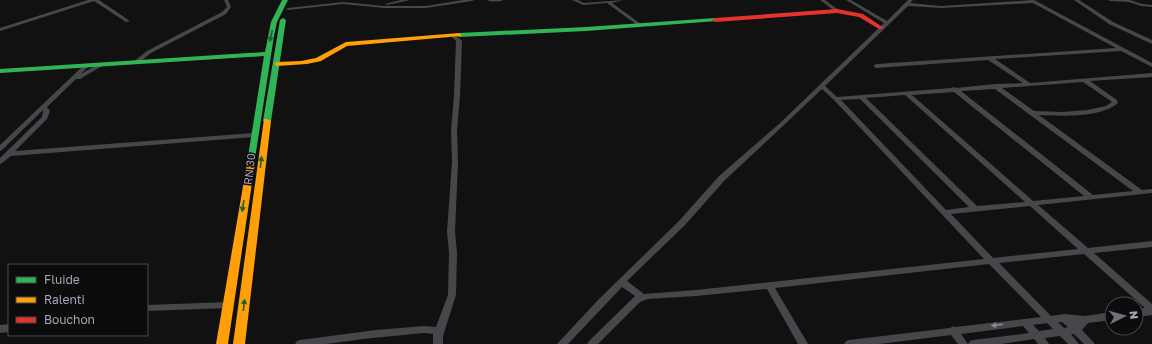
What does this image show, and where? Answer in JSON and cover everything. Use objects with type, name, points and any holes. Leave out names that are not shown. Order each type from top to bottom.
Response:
[{"type":"main road","name":"RN 30","points":[[222,344],[254,135],[274,22],[287,4],[294,0]]},
{"type":"main road","name":"RN 30","points":[[239,344],[265,134],[277,64],[281,28],[287,4]]},
{"type":"main road","points":[[277,64],[317,60],[327,56],[339,46],[346,44],[838,11],[873,18],[884,25]]},
{"type":"main road","points":[[0,71],[268,54]]},
{"type":"street","points":[[0,30],[94,0],[128,21]]},
{"type":"street","points":[[135,62],[155,49],[224,13],[229,7],[226,0]]},
{"type":"street","points":[[377,6],[408,0]]},
{"type":"street","points":[[287,4],[343,3],[377,6],[426,7],[472,0]]},
{"type":"street","points":[[489,0],[501,0]]},
{"type":"street","points":[[574,0],[583,4],[621,0]]},
{"type":"street","points":[[822,0],[838,11]]},
{"type":"street","points":[[848,0],[873,18]]},
{"type":"street","points":[[1076,0],[1111,23],[1152,42]]},
{"type":"street","points":[[1110,0],[1131,2],[1141,6],[1152,6]]},
{"type":"street","points":[[562,344],[682,223],[722,178],[755,150],[908,2],[942,7],[1032,1],[1152,65]]},
{"type":"street","points":[[610,2],[639,24]]},
{"type":"street","points":[[438,340],[452,295],[453,253],[451,213],[455,162],[454,130],[459,41],[454,37]]},
{"type":"street","points":[[876,66],[1121,49]]},
{"type":"street","points":[[990,58],[1028,84]]},
{"type":"street","points":[[65,88],[100,65]]},
{"type":"street","points":[[0,149],[65,88],[86,66]]},
{"type":"street","points":[[836,99],[1152,75]]},
{"type":"street","points":[[1030,113],[1076,113],[1112,106],[1115,103],[1115,101],[1110,97],[1084,80]]},
{"type":"street","points":[[822,86],[946,212],[992,262],[1074,344]]},
{"type":"street","points":[[995,86],[1140,192]]},
{"type":"street","points":[[954,89],[1091,197]]},
{"type":"street","points":[[906,93],[1033,203],[1152,310]]},
{"type":"street","points":[[861,97],[975,209]]},
{"type":"street","points":[[0,162],[45,118],[47,111],[44,107]]},
{"type":"street","points":[[9,154],[254,135]]},
{"type":"street","points":[[946,212],[1152,191]]},
{"type":"street","points":[[592,344],[631,304],[642,297],[696,293],[1152,244]]},
{"type":"street","points":[[622,282],[642,297]]},
{"type":"street","points":[[769,285],[803,344]]},
{"type":"street","points":[[148,308],[207,304],[228,305]]},
{"type":"street","points":[[848,344],[876,342],[953,330],[1050,319],[1064,318],[1085,320],[1104,317]]},
{"type":"street","points":[[1064,318],[1090,344]]},
{"type":"street","points":[[973,344],[1076,330],[1085,320]]},
{"type":"street","points":[[1025,322],[1044,344]]},
{"type":"street","points":[[300,344],[372,334],[415,330],[438,331],[438,340]]},
{"type":"street","points":[[953,330],[963,344]]},
{"type":"traffic: fast","points":[[251,163],[271,36],[274,22],[285,0]]},
{"type":"traffic: fast","points":[[267,121],[283,20]]},
{"type":"traffic: fast","points":[[459,35],[586,29],[715,20]]},
{"type":"traffic: fast","points":[[0,71],[268,54]]},
{"type":"traffic: slow","points":[[277,64],[313,61],[346,44],[459,35]]},
{"type":"traffic: slow","points":[[239,344],[267,121]]},
{"type":"traffic: slow","points":[[222,344],[251,163]]},
{"type":"traffic: jam","points":[[715,20],[837,11],[861,16],[881,28]]}]
